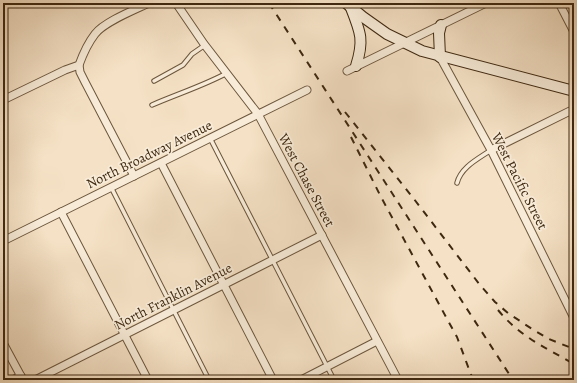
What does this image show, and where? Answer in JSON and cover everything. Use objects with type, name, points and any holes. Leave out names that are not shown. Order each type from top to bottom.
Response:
[{"type":"street","points":[[134,176],[80,72],[79,64],[88,45],[96,33],[106,25],[149,3]]},
{"type":"street","name":"West Chase Street","points":[[176,3],[205,45],[258,114],[398,380]]},
{"type":"street","points":[[351,68],[486,3]]},
{"type":"street","points":[[559,3],[574,32]]},
{"type":"street","points":[[349,6],[387,34],[422,51],[440,57],[574,91]]},
{"type":"street","points":[[349,6],[358,24],[361,38],[360,51],[351,68]]},
{"type":"street","points":[[440,57],[439,33],[441,25]]},
{"type":"street","name":"West Pacific Street","points":[[440,57],[491,150],[574,318]]},
{"type":"street","points":[[3,100],[79,64]]},
{"type":"street","name":"North Broadway Avenue","points":[[3,241],[308,90]]},
{"type":"street","points":[[491,150],[570,112]]},
{"type":"street","points":[[160,163],[273,380]]},
{"type":"street","points":[[61,212],[148,380]]},
{"type":"street","name":"North Franklin Avenue","points":[[35,380],[322,235]]},
{"type":"street","points":[[301,380],[377,340]]},
{"type":"street","points":[[3,342],[22,378],[12,380]]},
{"type":"lane","points":[[154,81],[183,65],[192,54],[205,45]]},
{"type":"lane","points":[[152,104],[175,94],[200,86],[227,73]]},
{"type":"lane","points":[[210,138],[334,380]]},
{"type":"lane","points":[[457,183],[463,171],[491,150]]},
{"type":"lane","points":[[111,187],[209,380]]},
{"type":"railway","points":[[269,3],[513,380]]},
{"type":"railway","points":[[345,112],[480,285],[495,302],[508,313],[532,329],[549,339],[574,349]]},
{"type":"railway","points":[[351,137],[381,197],[457,337],[473,380]]},
{"type":"railway","points":[[498,310],[524,334],[543,347],[574,364]]}]
